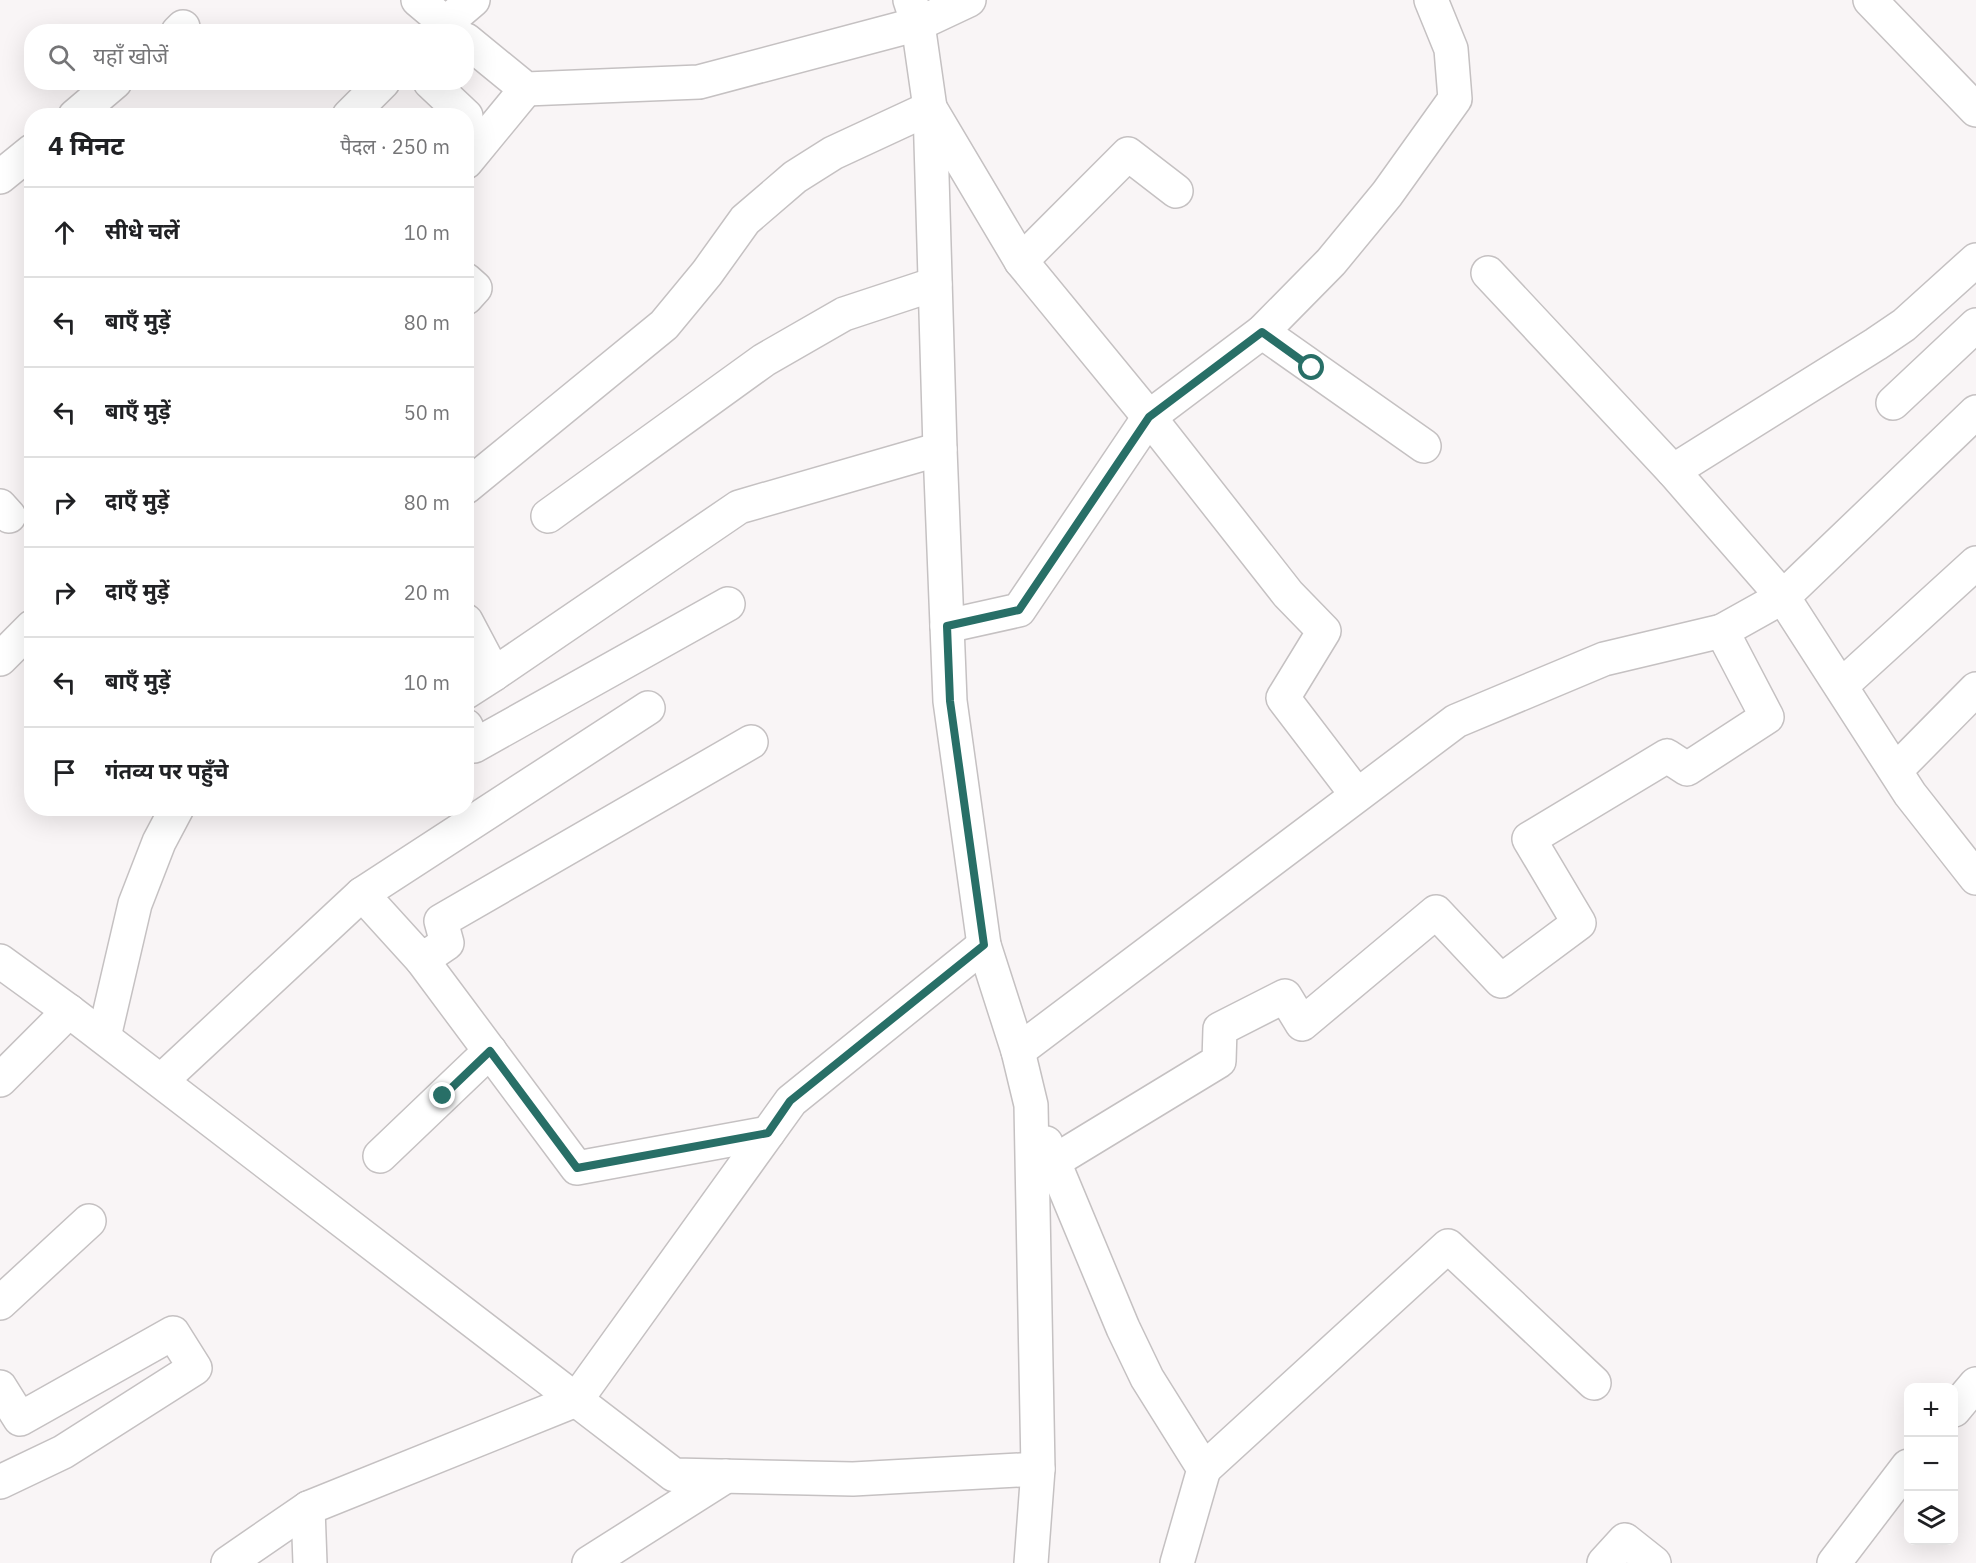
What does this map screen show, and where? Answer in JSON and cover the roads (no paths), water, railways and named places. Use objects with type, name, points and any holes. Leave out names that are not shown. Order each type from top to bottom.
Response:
[{"type":"street","points":[[418,0],[447,24]]},
{"type":"street","points":[[460,24],[473,0]]},
{"type":"street","points":[[474,122],[526,89],[699,82],[914,12],[969,0]]},
{"type":"street","points":[[947,626],[1019,610],[1149,417],[1262,332],[1331,262],[1387,194],[1455,99],[1451,49],[1431,0]]},
{"type":"street","points":[[1870,0],[1976,109]]},
{"type":"street","points":[[914,12],[930,108],[950,701],[984,945],[1018,1051],[1031,1105],[1053,1162],[1123,1328],[1147,1378],[1204,1469]]},
{"type":"street","points":[[474,46],[526,89]]},
{"type":"street","points":[[85,108],[106,90]]},
{"type":"street","points":[[357,108],[375,90]]},
{"type":"street","points":[[439,90],[459,108]]},
{"type":"street","points":[[930,108],[1021,261],[1149,417],[1288,594],[1324,631],[1283,698],[1357,795]]},
{"type":"street","points":[[474,480],[664,325],[707,273],[745,220],[795,177],[833,153],[930,108]]},
{"type":"street","points":[[1021,261],[1128,154],[1176,191]]},
{"type":"street","points":[[0,177],[24,158]]},
{"type":"street","points":[[1673,471],[1904,325],[1976,260]]},
{"type":"street","points":[[1488,273],[1673,471],[1783,597],[1910,794],[1976,878]]},
{"type":"street","points":[[548,516],[764,360],[844,314],[935,284]]},
{"type":"street","points":[[1893,403],[1976,326]]},
{"type":"street","points":[[1262,332],[1424,446]]},
{"type":"street","points":[[1018,1051],[1456,721],[1604,659],[1722,631],[1783,597],[1976,412]]},
{"type":"street","points":[[474,687],[740,507],[940,449]]},
{"type":"street","points":[[1840,686],[1976,562]]},
{"type":"street","points":[[474,746],[728,604]]},
{"type":"street","points":[[1053,1162],[1219,1062],[1220,1029],[1285,996],[1302,1024],[1436,912],[1501,981],[1579,923],[1529,839],[1667,756],[1687,769],[1767,717],[1722,631]]},
{"type":"street","points":[[2,654],[24,634]]},
{"type":"street","points":[[474,636],[494,674]]},
{"type":"street","points":[[1896,771],[1976,688]]},
{"type":"street","points":[[161,1081],[362,894],[648,708]]},
{"type":"street","points":[[422,960],[447,943],[441,921],[751,741]]},
{"type":"street","points":[[104,1037],[135,904],[159,842],[173,816]]},
{"type":"street","points":[[362,894],[422,960],[577,1168],[768,1133]]},
{"type":"street","points":[[228,1563],[308,1508],[576,1400],[790,1101],[984,945]]},
{"type":"street","points":[[0,961],[104,1037],[674,1475],[853,1479],[1038,1470]]},
{"type":"street","points":[[0,1080],[69,1011]]},
{"type":"street","points":[[380,1156],[490,1051]]},
{"type":"street","points":[[1031,1105],[1038,1470],[1031,1563]]},
{"type":"street","points":[[0,1303],[89,1221]]},
{"type":"street","points":[[1178,1563],[1204,1469],[1448,1246],[1594,1383]]},
{"type":"street","points":[[0,1387],[20,1419],[173,1333],[195,1368],[63,1452],[0,1482]]},
{"type":"street","points":[[1958,1404],[1976,1384]]},
{"type":"street","points":[[1834,1563],[1904,1471]]},
{"type":"street","points":[[590,1563],[726,1476]]},
{"type":"street","points":[[308,1508],[310,1563]]},
{"type":"street","points":[[1604,1563],[1625,1540],[1654,1563]]}]
